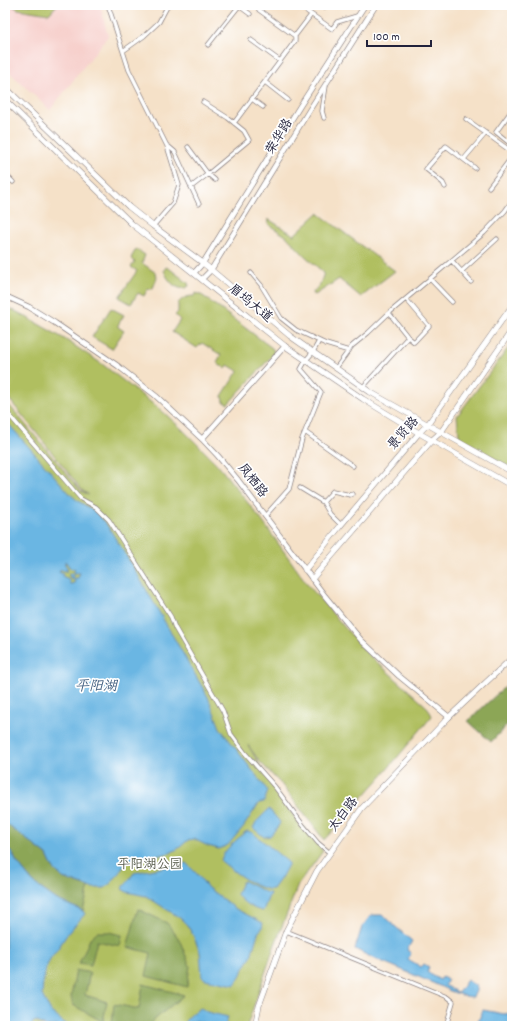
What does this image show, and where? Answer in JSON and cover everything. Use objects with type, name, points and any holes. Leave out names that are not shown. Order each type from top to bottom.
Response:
[{"type":"main road","name":"眉坞大道","points":[[5,87],[129,207],[203,263],[290,336],[370,392],[512,472]]},
{"type":"main road","name":"眉坞大道","points":[[5,100],[132,224],[285,346],[363,399],[512,486]]},
{"type":"main road","name":"景贤路","points":[[305,570],[341,525],[428,424],[512,306]]},
{"type":"main road","name":"景贤路","points":[[312,579],[432,440],[441,432],[512,330]]},
{"type":"main road","name":"太白路","points":[[255,1026],[260,1006],[286,931],[317,871],[362,808],[449,717],[512,658]]},
{"type":"street","points":[[108,5],[129,70],[167,146],[179,185],[173,203],[153,226]]},
{"type":"street","points":[[123,51],[144,36],[159,22],[168,5]]},
{"type":"street","points":[[208,45],[238,5],[250,14]]},
{"type":"street","points":[[263,5],[259,10],[295,36]]},
{"type":"street","points":[[298,5],[332,29],[338,22],[358,16]]},
{"type":"street","name":"荣华路","points":[[194,273],[203,263],[300,106],[365,5]]},
{"type":"street","name":"荣华路","points":[[202,279],[211,270],[376,5]]},
{"type":"street","points":[[234,123],[295,41],[295,36],[311,15]]},
{"type":"street","points":[[251,40],[280,61]]},
{"type":"street","points":[[265,82],[288,100]]},
{"type":"street","points":[[324,118],[322,111],[326,84]]},
{"type":"street","points":[[252,99],[263,107]]},
{"type":"street","points":[[191,187],[249,140],[244,131],[203,102]]},
{"type":"street","points":[[512,110],[496,132],[511,143],[512,138]]},
{"type":"street","points":[[466,119],[512,152],[511,158],[489,187]]},
{"type":"street","points":[[464,159],[486,133]]},
{"type":"street","points":[[495,140],[499,134]]},
{"type":"street","points":[[167,146],[175,152],[199,204]]},
{"type":"street","points":[[445,187],[443,183],[426,169],[446,146],[475,168]]},
{"type":"street","points":[[188,147],[208,174],[215,180]]},
{"type":"street","points":[[5,174],[13,182]]},
{"type":"street","points":[[336,368],[352,346],[484,233],[505,211],[512,201]]},
{"type":"street","points":[[462,272],[497,239]]},
{"type":"street","points":[[452,261],[471,282]]},
{"type":"street","points":[[251,273],[261,285],[281,318],[296,330],[326,344],[349,351]]},
{"type":"street","points":[[430,279],[452,302]]},
{"type":"street","name":"凤栖路","points":[[5,296],[29,307],[118,366],[156,396],[202,439],[238,480],[324,596],[361,640],[400,676],[449,717]]},
{"type":"street","points":[[389,313],[408,337],[414,342],[429,326],[406,299]]},
{"type":"street","points":[[363,387],[408,337]]},
{"type":"street","points":[[264,516],[289,489],[304,432],[321,392],[301,369],[319,341]]},
{"type":"street","points":[[202,439],[285,346]]},
{"type":"street","points":[[5,410],[81,499],[96,507],[109,520],[171,617],[175,628],[222,710],[231,734],[245,753],[275,787],[303,825],[330,853]]},
{"type":"street","points":[[304,432],[353,466]]},
{"type":"street","points":[[300,488],[323,502],[330,514],[341,525]]},
{"type":"street","points":[[323,502],[333,491],[350,496],[353,494]]},
{"type":"street","points":[[286,931],[447,997],[454,1002],[446,1026]]},
{"type":"shaded area","points":[[10,5],[100,5],[108,36],[50,110],[5,68],[5,12]]},
{"type":"green space","points":[[13,5],[57,5],[49,14],[18,9]]},
{"type":"green space","points":[[318,213],[395,271],[361,297],[339,279],[315,295],[312,294],[320,284],[324,273],[286,236],[269,225],[268,219],[294,235]]},
{"type":"green space","points":[[136,249],[145,255],[142,263],[156,273],[157,278],[153,288],[147,290],[144,296],[138,293],[131,304],[119,297],[137,271],[131,267],[135,262],[131,258]]},
{"type":"green space","points":[[166,267],[188,283],[189,286],[181,288],[170,282],[165,274],[164,270]]},
{"type":"green space","points":[[196,293],[203,296],[274,351],[272,356],[228,404],[223,401],[222,396],[238,371],[228,365],[226,368],[219,365],[217,362],[221,355],[202,343],[197,348],[172,332],[180,320],[175,315],[178,312],[178,303],[189,296],[194,296]]},
{"type":"green space","name":"平阳湖公园","points":[[5,306],[63,338],[102,364],[162,411],[183,430],[217,464],[260,518],[308,585],[367,653],[428,708],[432,716],[380,778],[324,840],[282,785],[260,762],[248,745],[276,793],[323,851],[298,885],[274,947],[247,1026],[5,1026],[5,400],[81,491],[89,495],[82,490],[5,394]]},
{"type":"green space","points":[[111,308],[124,315],[118,327],[124,331],[112,349],[92,337]]},
{"type":"green space","points":[[512,343],[512,468],[459,436],[457,416]]},
{"type":"green space","points":[[512,680],[512,720],[491,742],[468,721]]},
{"type":"green space","points":[[5,823],[47,855],[53,868],[63,878],[89,887],[83,911],[57,900],[32,881],[16,861],[13,854],[5,847]]},
{"type":"green space","points":[[138,909],[167,923],[179,939],[190,966],[187,987],[146,976],[151,953],[127,947]]},
{"type":"green space","points":[[97,932],[108,932],[122,935],[120,946],[97,941],[91,965],[79,963],[91,937]]},
{"type":"green space","points":[[76,970],[90,973],[85,995],[107,1002],[103,1022],[73,1005],[71,997]]},
{"type":"green space","points":[[143,984],[184,995],[148,1025],[134,1026],[112,1023],[114,1004],[139,1009]]},
{"type":"water","name":"平阳湖","points":[[5,420],[71,495],[96,512],[109,528],[208,697],[220,728],[268,791],[264,802],[259,803],[244,826],[228,845],[219,849],[208,846],[194,839],[188,840],[179,848],[170,853],[127,862],[113,881],[105,888],[92,888],[63,878],[53,868],[47,855],[5,823]],"holes":[[[65,561],[71,569],[75,569],[74,575],[75,573],[80,573],[78,578],[73,578],[72,573],[69,573],[69,577],[70,576],[71,579],[75,581],[74,583],[70,584],[69,579],[62,576],[63,574],[59,572],[61,569],[63,571],[67,571]]]},
{"type":"water","points":[[269,809],[280,822],[270,836],[264,837],[253,828],[256,822]]},
{"type":"water","points":[[248,831],[253,833],[289,863],[273,889],[267,889],[253,884],[221,861],[227,849]]},
{"type":"water","points":[[5,847],[13,854],[16,861],[32,881],[40,888],[57,900],[83,911],[85,914],[68,933],[50,959],[46,968],[43,982],[42,995],[51,1012],[68,1026],[45,1026],[36,1021],[32,1023],[33,1026],[5,1026]]},
{"type":"water","points":[[186,863],[208,888],[236,909],[263,923],[262,928],[258,933],[251,956],[235,985],[205,979],[202,977],[200,952],[193,935],[187,925],[180,918],[146,896],[127,892],[122,889],[134,873]]},
{"type":"water","points":[[244,881],[270,893],[263,911],[244,902],[237,894],[242,882]]},
{"type":"water","points":[[371,915],[382,915],[412,941],[407,950],[411,953],[408,959],[421,967],[424,964],[429,967],[427,972],[440,980],[442,977],[448,980],[445,985],[458,993],[467,980],[476,986],[476,991],[473,997],[454,992],[355,949],[362,927]]},
{"type":"water","points":[[201,1008],[207,1012],[228,1017],[225,1026],[208,1026],[197,1021],[190,1022],[187,1026],[182,1026],[195,1011]]},
{"type":"water","points":[[483,1010],[504,1014],[512,1013],[512,1026],[476,1026]]}]
